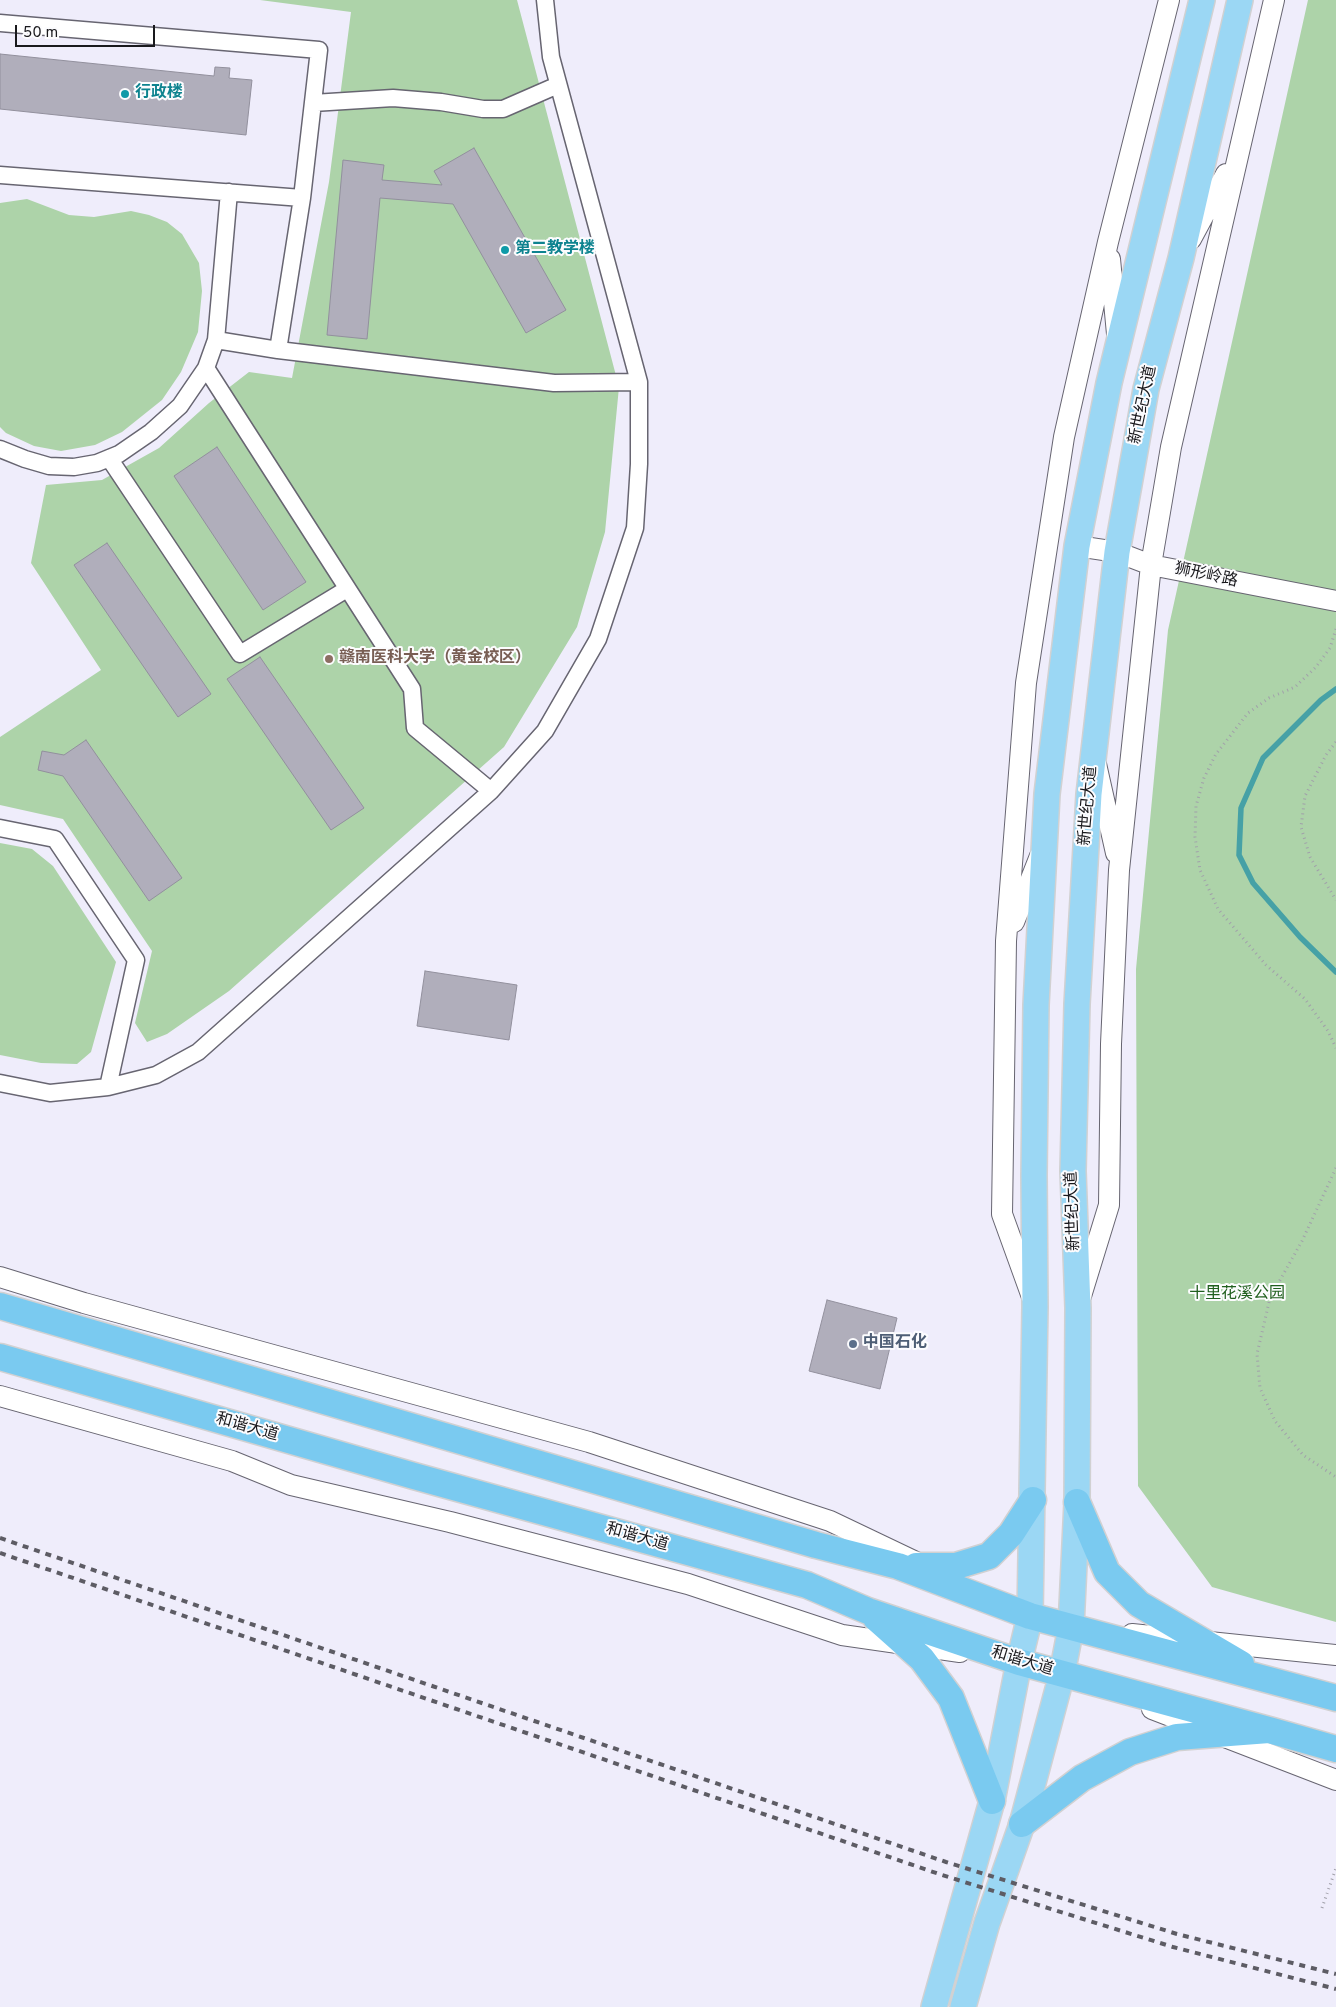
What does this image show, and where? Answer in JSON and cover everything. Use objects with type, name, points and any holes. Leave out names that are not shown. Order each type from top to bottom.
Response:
[{"type":"highway","points":[[0,1306],[806,1542],[898,1566],[1030,1616],[1336,1698]]},
{"type":"highway","name":"和谐大道","points":[[0,1356],[405,1474],[807,1585],[868,1611],[1019,1662],[1336,1749]]},
{"type":"highway","points":[[898,1566],[956,1566],[989,1556],[1010,1534],[1033,1500]]},
{"type":"highway","points":[[1077,1502],[1107,1572],[1139,1604],[1275,1683]]},
{"type":"highway","points":[[868,1611],[922,1659],[951,1698],[992,1801]]},
{"type":"highway","points":[[1022,1824],[1082,1778],[1130,1752],[1177,1737],[1269,1730]]},
{"type":"main road","points":[[934,2007],[992,1801],[1019,1662],[1030,1616],[1036,1307],[1034,1175],[1036,1004],[1047,794],[1078,546],[1118,345],[1148,214],[1191,53],[1202,0]]},
{"type":"main road","name":"新世纪大道","points":[[963,2007],[987,1923],[1022,1824],[1062,1674],[1071,1627],[1077,1502],[1078,1308],[1073,1171],[1077,1004],[1089,794],[1117,552],[1146,389],[1180,258],[1240,0]]},
{"type":"street","points":[[0,1083],[50,1093],[108,1088],[156,1075],[198,1052],[491,791],[545,732],[598,639],[635,528],[639,464],[639,382],[550,57],[545,0]]},
{"type":"street","points":[[1036,1307],[1002,1214],[1006,940],[1026,683],[1064,437],[1108,242],[1169,0]]},
{"type":"street","points":[[1078,1308],[1109,1205],[1111,1044],[1119,870],[1151,565],[1171,447],[1274,0]]},
{"type":"street","points":[[0,24],[319,50],[302,198],[278,350]]},
{"type":"street","points":[[313,103],[393,98],[441,102],[483,109],[503,109],[558,84]]},
{"type":"street","points":[[1180,258],[1238,154]]},
{"type":"street","points":[[0,175],[302,198]]},
{"type":"street","points":[[0,449],[49,466],[74,467],[98,463],[151,432],[180,406],[206,368],[216,340],[229,192]]},
{"type":"street","points":[[1108,242],[1118,345]]},
{"type":"street","points":[[216,340],[278,350],[554,383],[639,382]]},
{"type":"street","points":[[206,368],[412,690],[415,728],[491,791]]},
{"type":"street","points":[[109,458],[240,654],[348,589]]},
{"type":"street","name":"狮形岭路","points":[[1078,546],[1117,552],[1151,565],[1306,597],[1336,601]]},
{"type":"street","points":[[1094,752],[1119,870]]},
{"type":"street","points":[[0,828],[56,839],[136,960],[108,1088]]},
{"type":"street","points":[[1006,940],[1043,850]]},
{"type":"street","points":[[0,1277],[84,1303],[589,1442],[830,1521],[1030,1616]]},
{"type":"street","points":[[0,1396],[232,1461],[291,1485],[450,1522],[688,1584],[842,1635],[903,1642],[1019,1662]]},
{"type":"street","points":[[1071,1627],[1336,1655]]},
{"type":"street","points":[[1062,1674],[1336,1780]]},
{"type":"path","points":[[1336,629],[1330,648],[1316,668],[1295,687],[1269,698],[1248,714],[1216,754],[1204,778],[1196,806],[1194,837],[1200,870],[1218,909],[1266,965],[1305,999],[1328,1031],[1336,1048]]},
{"type":"path","points":[[1336,742],[1326,755],[1305,796],[1301,827],[1310,857],[1336,900]]},
{"type":"path","points":[[1336,1168],[1302,1241],[1270,1298],[1257,1354],[1260,1388],[1275,1421],[1303,1455],[1336,1477]]},
{"type":"path","points":[[1322,1908],[1336,1868]]},
{"type":"green space","points":[[260,0],[517,0],[619,387],[605,532],[577,627],[504,747],[229,991],[167,1034],[147,1042],[135,1023],[152,951],[63,819],[0,805],[0,737],[101,670],[31,563],[46,485],[102,480],[159,448],[209,403],[249,372],[292,378],[329,182],[351,12]]},
{"type":"green space","name":"十里花溪公园","points":[[1308,0],[1336,0],[1336,1622],[1212,1587],[1138,1486],[1136,969],[1168,630]]},
{"type":"green space","points":[[27,199],[69,215],[94,217],[131,211],[149,215],[167,222],[182,234],[199,263],[202,291],[198,332],[181,372],[162,400],[122,432],[95,445],[61,451],[34,446],[6,433],[0,427],[0,203]]},
{"type":"green space","points":[[0,843],[32,849],[53,866],[116,962],[91,1052],[77,1064],[41,1063],[0,1055]]},
{"type":"building","name":"行政楼","points":[[0,54],[214,76],[215,67],[230,68],[229,78],[252,80],[246,135],[0,109]]},
{"type":"building","name":"第二教学楼","points":[[474,148],[566,310],[526,333],[453,204],[380,198],[367,339],[327,335],[343,160],[384,165],[382,180],[442,185],[434,171]]},
{"type":"building","points":[[217,447],[306,582],[263,610],[174,476]]},
{"type":"building","points":[[107,543],[211,694],[178,717],[74,565]]},
{"type":"building","points":[[260,657],[364,808],[331,830],[227,679]]},
{"type":"building","points":[[86,740],[182,878],[149,901],[63,776],[38,770],[42,751],[64,755]]},
{"type":"building","points":[[425,971],[517,985],[509,1040],[417,1026]]},
{"type":"building","name":"中国石化","points":[[827,1300],[897,1318],[880,1389],[809,1371]]},
{"type":"waterway","points":[[1336,689],[1321,700],[1263,758],[1241,808],[1239,855],[1253,883],[1300,937],[1336,972]]},
{"type":"railway","points":[[0,1538],[946,1862],[1177,1934],[1336,1974]]},
{"type":"railway","points":[[0,1553],[942,1875],[1173,1947],[1336,1989]]},
{"type":"place","name":"行政楼","points":[[125,94]]},
{"type":"place","name":"第二教学楼","points":[[505,250]]},
{"type":"place","name":"赣南医科大学（黄金校区）","points":[[329,659]]},
{"type":"place","name":"中国石化","points":[[853,1344]]}]
